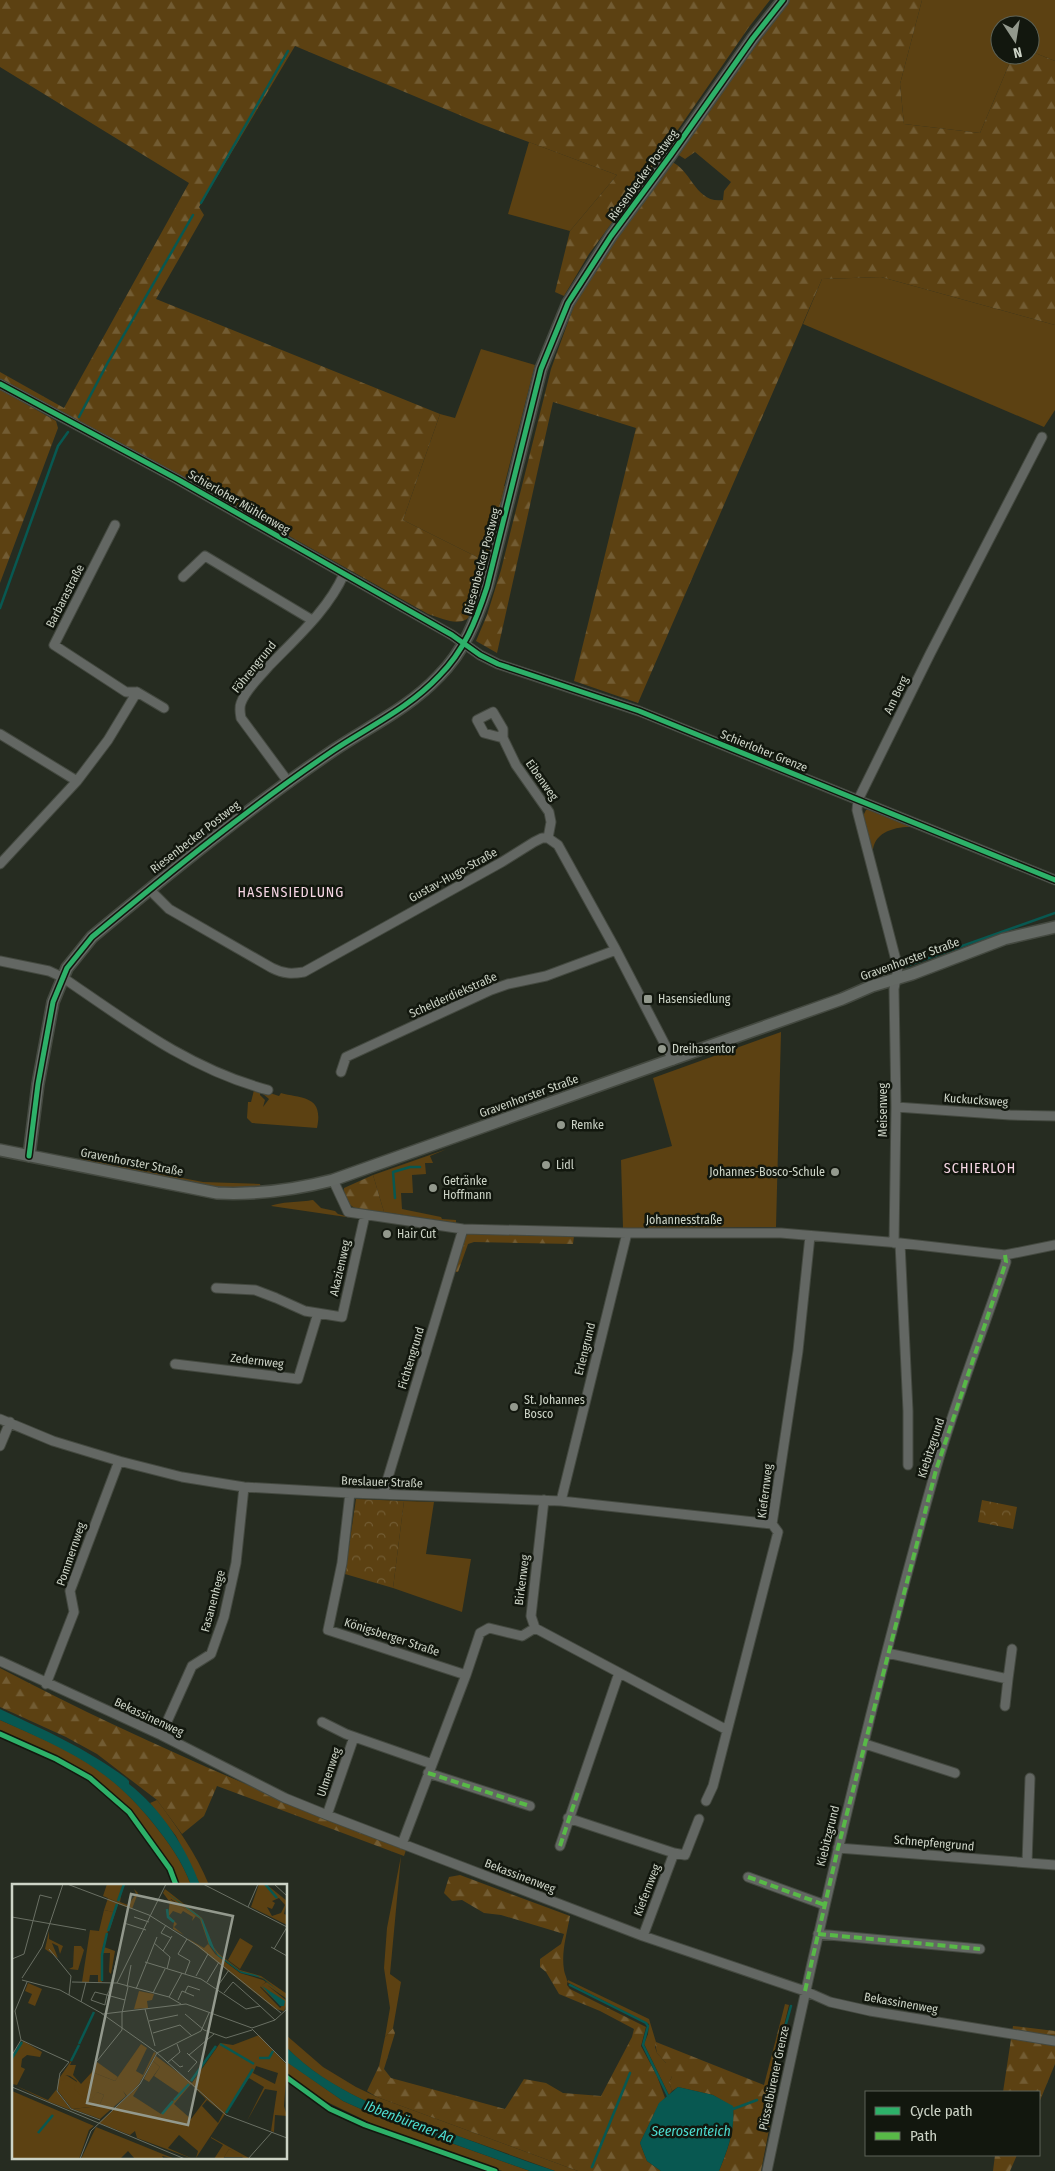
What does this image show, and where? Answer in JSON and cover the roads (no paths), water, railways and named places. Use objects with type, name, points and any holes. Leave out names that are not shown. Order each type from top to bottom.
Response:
[{"type":"street","name":"Riesenbecker Postweg","points":[[30,1156],[48,1028],[62,976],[74,958],[92,937],[289,783],[335,750],[384,720],[412,700],[439,677],[464,644],[476,620],[487,587],[541,369],[568,303],[610,236],[670,156],[753,38],[783,0]]},
{"type":"street","name":"Schierloher Mühlenweg","points":[[0,384],[177,479],[452,635],[464,644]]},
{"type":"street","name":"Am Berg","points":[[858,800],[934,645],[1042,437]]},
{"type":"street","name":"Barbarastraße","points":[[115,525],[54,646],[126,692],[137,692],[164,708]]},
{"type":"street","points":[[183,577],[204,556],[312,620]]},
{"type":"street","name":"Föhrengrund","points":[[289,783],[241,718],[239,709],[241,702],[254,684],[325,606],[339,586],[344,574]]},
{"type":"street","name":"Schierloher Grenze","points":[[464,644],[498,664],[639,711],[1055,880]]},
{"type":"street","points":[[1,861],[76,781],[108,740],[137,692]]},
{"type":"street","points":[[0,734],[76,781]]},
{"type":"street","name":"Eibenweg","points":[[503,738],[523,777],[549,812],[551,822],[548,838]]},
{"type":"street","points":[[858,800],[857,810],[898,968],[896,978]]},
{"type":"street","name":"Gustav-Hugo-Straße","points":[[150,890],[169,909],[272,968],[284,974],[293,974],[304,972],[502,862],[534,842],[542,838],[548,838]]},
{"type":"street","points":[[548,838],[558,845],[616,950],[673,1060]]},
{"type":"street","name":"Gravenhorster Straße","points":[[0,1150],[217,1193],[266,1194],[299,1189],[333,1180],[673,1060],[1004,939],[1055,928]]},
{"type":"street","name":"Schelderdiekstraße","points":[[341,1072],[346,1057],[491,990],[508,984],[546,976],[616,950]]},
{"type":"street","points":[[0,961],[49,971],[62,976],[188,1060],[220,1074],[268,1090]]},
{"type":"street","name":"Meisenweg","points":[[896,978],[894,989],[897,1243],[908,1411],[908,1465]]},
{"type":"street","name":"Kuckucksweg","points":[[896,1107],[1010,1115],[1055,1116]]},
{"type":"street","name":"Johannesstraße","points":[[333,1180],[345,1210],[365,1216],[463,1229],[627,1233],[728,1232],[810,1236],[1005,1254],[1055,1245]]},
{"type":"street","name":"Akazienweg","points":[[216,1288],[255,1290],[305,1311],[342,1317],[365,1216]]},
{"type":"street","name":"Fichtengrund","points":[[383,1494],[463,1229]]},
{"type":"street","name":"Erlengrund","points":[[561,1501],[627,1233]]},
{"type":"street","name":"Kiefernweg","points":[[706,1801],[713,1786],[778,1532],[772,1524],[798,1351],[810,1236]]},
{"type":"street","name":"Kiebitzgrund","points":[[805,1991],[864,1744],[936,1470],[1006,1262],[1005,1254]]},
{"type":"street","name":"Zedernweg","points":[[175,1364],[298,1378],[318,1313]]},
{"type":"street","name":"Breslauer Straße","points":[[0,1419],[53,1441],[119,1462],[182,1477],[244,1486],[350,1493],[561,1501],[772,1524]]},
{"type":"street","points":[[0,1446],[10,1422]]},
{"type":"street","name":"Pommernweg","points":[[46,1684],[74,1612],[70,1591],[119,1462]]},
{"type":"street","name":"Fasanenhege","points":[[161,1735],[192,1666],[211,1654],[224,1617],[236,1563],[244,1486]]},
{"type":"street","name":"Königsberger Straße","points":[[350,1493],[342,1562],[328,1630],[466,1675]]},
{"type":"street","name":"Birkenweg","points":[[535,1628],[531,1616],[544,1500]]},
{"type":"street","points":[[402,1844],[480,1633],[489,1628],[522,1636],[535,1628],[727,1730]]},
{"type":"street","points":[[1005,1706],[1012,1649]]},
{"type":"street","points":[[887,1653],[1008,1679]]},
{"type":"street","name":"Bekassinenweg","points":[[0,1661],[46,1684],[161,1735],[286,1798],[643,1936],[805,1991],[830,2002],[870,2011],[1055,2041]]},
{"type":"street","points":[[560,1846],[619,1673]]},
{"type":"street","name":"Ulmenweg","points":[[322,1722],[354,1737],[432,1764]]},
{"type":"street","name":"Ulmenweg","points":[[327,1815],[354,1737]]},
{"type":"street","points":[[864,1744],[955,1773]]},
{"type":"street","points":[[428,1773],[530,1806]]},
{"type":"street","points":[[1028,1862],[1030,1778]]},
{"type":"street","name":"Kiefernweg","points":[[568,1818],[685,1855],[700,1819]]},
{"type":"street","name":"Schnepfengrund","points":[[838,1848],[1055,1865]]},
{"type":"street","name":"Kiefernweg","points":[[643,1936],[674,1853]]},
{"type":"street","points":[[748,1877],[825,1906]]},
{"type":"street","points":[[818,1934],[980,1949]]},
{"type":"street","name":"Püsselbürener Grenze","points":[[767,2171],[805,1991]]},
{"type":"water","points":[[0,1709],[80,1748],[126,1778],[129,1784],[162,1817],[188,1857],[200,1884],[191,1884],[179,1860],[153,1823],[119,1787],[84,1761],[65,1750],[0,1720]]},
{"type":"water","name":"Ibbenbürener Aa","points":[[288,2049],[322,2077],[362,2099],[403,2116],[555,2171],[530,2171],[381,2118],[343,2101],[288,2063]]},
{"type":"water","name":"Seerosenteich","points":[[678,2087],[713,2095],[733,2106],[732,2131],[719,2171],[661,2171],[647,2161],[640,2143],[659,2103]]},
{"type":"waterway","points":[[201,203],[288,51]]},
{"type":"waterway","points":[[79,417],[107,364],[193,215]]},
{"type":"waterway","points":[[0,608],[58,446],[68,432]]},
{"type":"waterway","points":[[906,966],[1055,913]]},
{"type":"waterway","points":[[395,1198],[393,1172],[410,1167],[420,1167]]},
{"type":"waterway","points":[[570,1985],[646,2023],[648,2026],[643,2045],[668,2096]]},
{"type":"waterway","points":[[784,2031],[791,2006]]},
{"type":"waterway","points":[[765,2098],[771,2092],[781,2047]]},
{"type":"waterway","points":[[592,2167],[630,2073]]},
{"type":"waterway","points":[[733,2109],[757,2100]]},
{"type":"place","name":"Hasensiedlung","points":[[648,999]]},
{"type":"place","name":"Dreihasentor","points":[[662,1049]]},
{"type":"place","name":"Remke","points":[[561,1125]]},
{"type":"place","name":"Lidl","points":[[546,1165]]},
{"type":"place","name":"Johannes-Bosco-Schule","points":[[835,1172]]},
{"type":"place","name":"Getränke Hoffmann","points":[[433,1188]]},
{"type":"place","name":"Hair Cut","points":[[387,1234]]},
{"type":"place","name":"St. Johannes Bosco","points":[[514,1407]]},
{"type":"district","name":"HASENSIEDLUNG","points":[[291,892]]},
{"type":"district","name":"SCHIERLOH","points":[[980,1168]]}]
